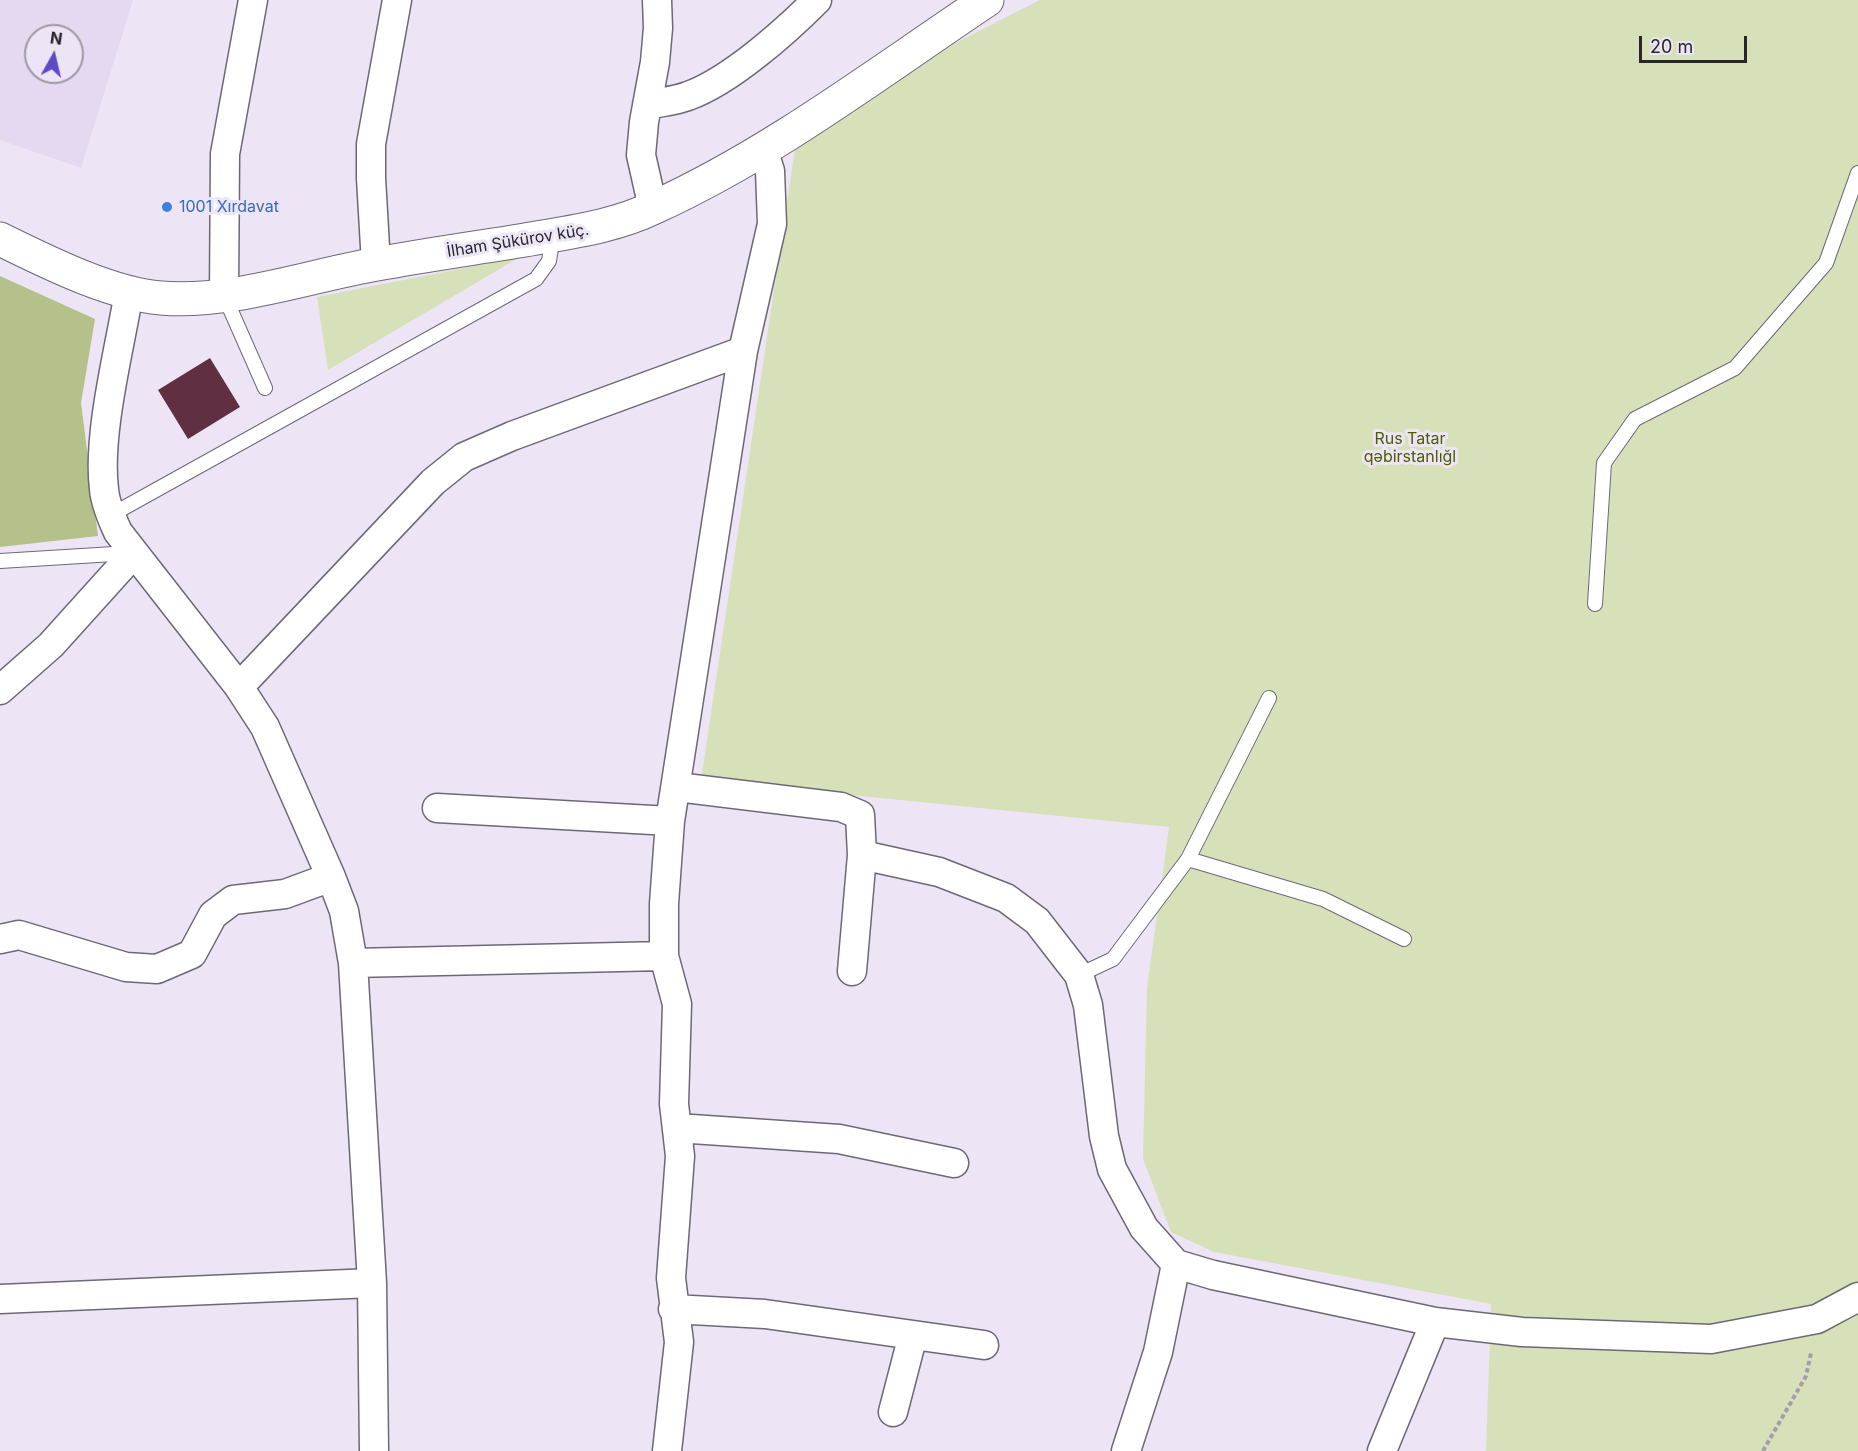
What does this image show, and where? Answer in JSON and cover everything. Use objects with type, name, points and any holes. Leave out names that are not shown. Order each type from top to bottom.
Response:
[{"type":"street","points":[[224,295],[225,154],[253,0]]},
{"type":"street","points":[[376,264],[370,178],[372,144],[397,0]]},
{"type":"street","points":[[653,208],[641,155],[655,62],[658,27],[657,0]]},
{"type":"street","points":[[647,105],[687,97],[723,79],[801,16],[817,0]]},
{"type":"street","name":"İlham Şükürov küç.","points":[[0,239],[49,263],[129,292],[159,298],[224,295],[376,264],[594,229],[653,208],[763,149],[987,0]]},
{"type":"street","points":[[668,1451],[679,1342],[673,1309],[671,1278],[680,1181],[674,1104],[677,1004],[664,956],[664,904],[670,821],[743,351],[772,224],[770,171],[763,149]]},
{"type":"street","points":[[129,292],[104,445],[104,490],[111,515],[118,532],[239,687],[265,727],[344,911],[353,963],[372,1283],[374,1451]]},
{"type":"street","points":[[239,687],[433,482],[464,457],[512,436],[743,351]]},
{"type":"street","points":[[0,690],[51,645],[134,553]]},
{"type":"street","points":[[677,787],[841,807],[860,815],[862,855],[852,970]]},
{"type":"street","points":[[437,808],[670,821]]},
{"type":"street","points":[[862,855],[939,872],[1006,898],[1037,921],[1079,975],[1088,1005],[1104,1136],[1112,1169],[1144,1228],[1176,1264],[1213,1275],[1435,1322],[1522,1332],[1711,1339],[1817,1319],[1858,1297]]},
{"type":"street","points":[[0,939],[19,934],[126,967],[157,969],[192,954],[213,915],[233,900],[285,894],[331,877]]},
{"type":"street","points":[[353,963],[664,956]]},
{"type":"street","points":[[677,1128],[839,1139],[954,1163]]},
{"type":"street","points":[[1126,1451],[1158,1352],[1176,1264]]},
{"type":"street","points":[[0,1299],[372,1283]]},
{"type":"street","points":[[673,1309],[765,1314],[984,1345]]},
{"type":"street","points":[[1382,1451],[1435,1322]]},
{"type":"street","points":[[893,1412],[913,1335]]},
{"type":"lane","points":[[1595,604],[1604,463],[1635,419],[1735,368],[1826,263],[1858,173]]},
{"type":"lane","points":[[111,515],[536,279],[549,261],[553,235]]},
{"type":"lane","points":[[224,295],[265,388]]},
{"type":"lane","points":[[0,561],[134,553]]},
{"type":"lane","points":[[1079,975],[1113,959],[1188,860],[1269,698]]},
{"type":"lane","points":[[1188,860],[1323,899],[1404,939]]},
{"type":"path","points":[[1763,1451],[1806,1376],[1817,1319]]},
{"type":"shaded area","points":[[0,0],[133,0],[81,168],[0,140]]},
{"type":"green space","name":"Rus Tatar qəbirstanlığl","points":[[1040,0],[1858,0],[1858,1451],[1486,1451],[1491,1304],[1214,1252],[1171,1232],[1143,1159],[1147,988],[1169,827],[701,780],[799,122]]},
{"type":"green space","points":[[520,257],[328,370],[317,297]]},
{"type":"green space","points":[[0,276],[95,319],[81,403],[98,536],[0,547]]},
{"type":"building","points":[[210,358],[240,407],[188,439],[158,390]]},
{"type":"place","name":"1001 Xırdavat","points":[[167,207]]}]
